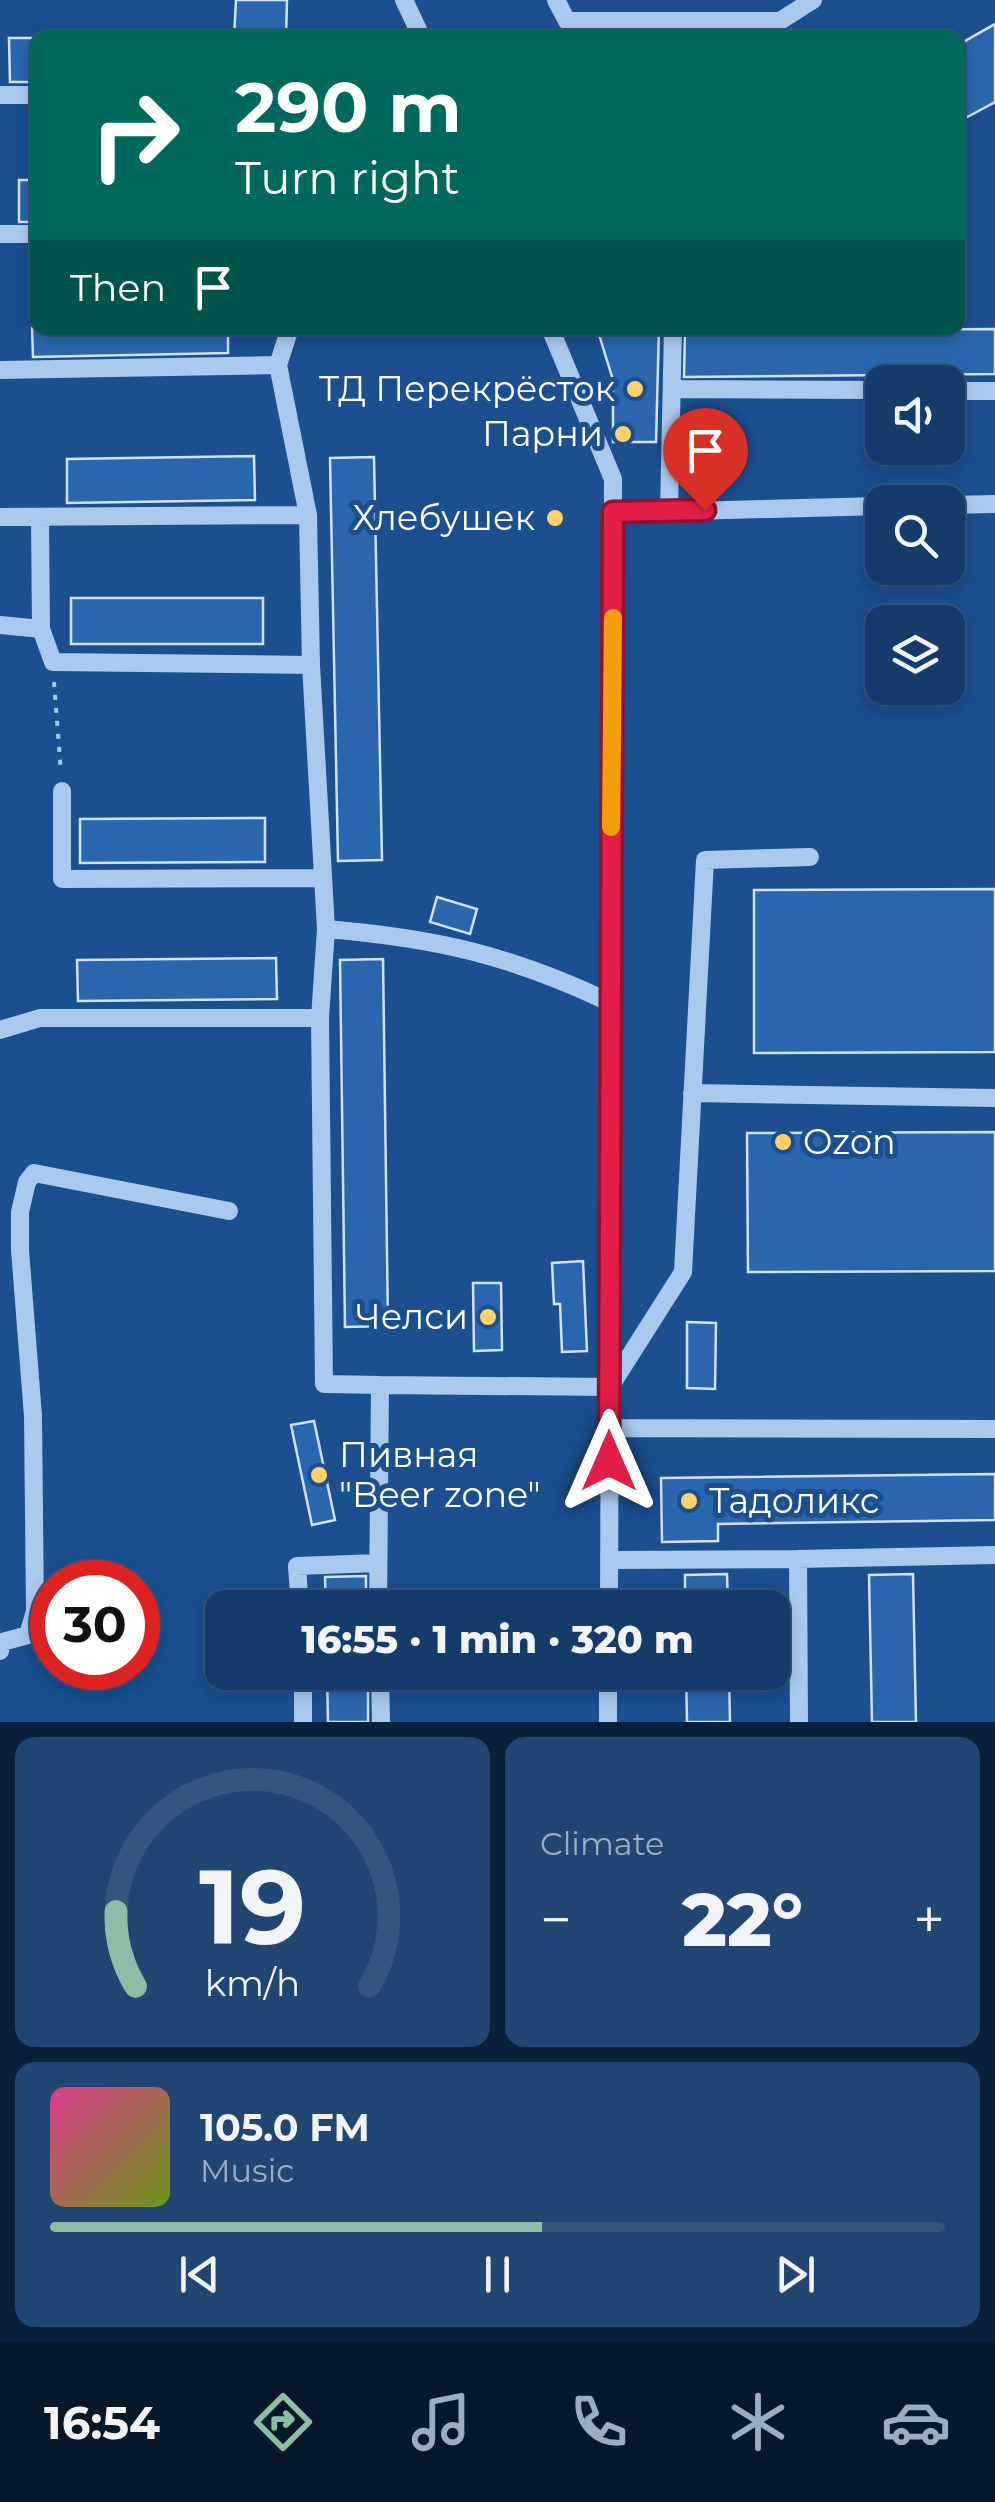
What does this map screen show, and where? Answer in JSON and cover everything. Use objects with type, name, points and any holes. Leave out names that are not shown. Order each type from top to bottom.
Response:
[{"type":"street","points":[[404,0],[418,30]]},
{"type":"street","points":[[556,0],[567,21],[606,22],[780,22],[813,0]]},
{"type":"street","points":[[0,95],[30,95]]},
{"type":"street","points":[[0,234],[30,234]]},
{"type":"street","points":[[288,335],[278,365],[308,515],[310,665],[326,928],[320,1018],[324,1384],[610,1386]]},
{"type":"street","points":[[553,335],[613,479],[608,1590]]},
{"type":"street","points":[[670,511],[673,335]]},
{"type":"street","points":[[0,370],[278,365]]},
{"type":"street","points":[[672,389],[865,390]]},
{"type":"street","points":[[965,391],[995,391]]},
{"type":"street","points":[[965,505],[995,504]]},
{"type":"street","points":[[613,512],[865,506]]},
{"type":"street","points":[[0,518],[308,515]]},
{"type":"street","points":[[40,519],[41,629],[53,662],[310,665]]},
{"type":"street","points":[[0,625],[41,629]]},
{"type":"street","points":[[62,791],[62,879],[323,878]]},
{"type":"street","points":[[610,1386],[683,1272],[704,860],[810,857]]},
{"type":"street","points":[[326,928],[476,950],[519,963],[609,1002]]},
{"type":"street","points":[[0,1030],[40,1018],[320,1018]]},
{"type":"street","points":[[692,1093],[995,1098]]},
{"type":"street","points":[[1,1645],[28,1635],[35,1611],[34,1416],[20,1250],[20,1212],[27,1182],[34,1173],[228,1211]]},
{"type":"street","points":[[378,1590],[380,1385]]},
{"type":"street","points":[[610,1428],[995,1429]]},
{"type":"street","points":[[609,1560],[995,1556]]},
{"type":"street","points":[[798,1559],[799,1722]]},
{"type":"street","points":[[299,1590],[298,1566],[377,1563]]},
{"type":"street","points":[[302,1690],[303,1722]]},
{"type":"street","points":[[380,1690],[381,1722]]},
{"type":"street","points":[[608,1690],[608,1722]]},
{"type":"path","points":[[53,662],[62,791]]},
{"type":"building","points":[[236,0],[287,0],[286,30],[234,30]]},
{"type":"building","points":[[995,24],[995,102],[965,118],[965,41]]},
{"type":"building","points":[[9,38],[30,38],[30,82],[10,82]]},
{"type":"building","points":[[19,180],[30,180],[30,222],[19,222]]},
{"type":"building","points":[[965,329],[995,329],[995,374],[965,374],[965,365],[865,365],[865,375],[684,377],[685,335],[965,335]]},
{"type":"building","points":[[32,335],[228,335],[228,353],[33,357]]},
{"type":"building","name":"ТД Перекрёсток","points":[[599,335],[659,335],[656,442],[613,442],[613,380]]},
{"type":"building","points":[[254,456],[255,500],[67,503],[67,459]]},
{"type":"building","points":[[374,457],[382,860],[338,861],[330,458]]},
{"type":"building","points":[[71,598],[263,598],[263,644],[71,644]]},
{"type":"building","points":[[265,818],[265,862],[80,863],[80,819]]},
{"type":"building","points":[[995,889],[995,1052],[754,1053],[754,890]]},
{"type":"building","points":[[437,897],[477,909],[470,934],[430,922]]},
{"type":"building","points":[[276,958],[277,999],[78,1001],[77,960]]},
{"type":"building","points":[[383,959],[388,1326],[345,1327],[340,960]]},
{"type":"building","points":[[995,1132],[995,1271],[748,1272],[747,1133]]},
{"type":"building","points":[[583,1261],[587,1351],[562,1352],[560,1304],[554,1304],[552,1263]]},
{"type":"building","name":"Челси","points":[[473,1283],[501,1283],[502,1350],[474,1351]]},
{"type":"building","points":[[687,1322],[716,1323],[715,1389],[687,1388]]},
{"type":"building","points":[[314,1421],[335,1520],[312,1525],[291,1425]]},
{"type":"building","points":[[995,1474],[995,1520],[718,1524],[718,1541],[662,1542],[661,1478]]},
{"type":"building","points":[[727,1574],[727,1590],[685,1590],[685,1575]]},
{"type":"building","points":[[913,1574],[916,1722],[872,1722],[869,1575]]},
{"type":"building","points":[[366,1576],[366,1590],[325,1590],[325,1577]]},
{"type":"building","points":[[327,1690],[368,1690],[368,1722],[328,1722]]},
{"type":"building","points":[[686,1690],[729,1690],[730,1722],[687,1722]]},
{"type":"slow traffic","points":[[611,827],[613,618]]},
{"type":"place","name":"ТД Перекрёсток","points":[[635,389]]},
{"type":"place","name":"Парни","points":[[623,434]]},
{"type":"place","name":"Хлебушек","points":[[555,518]]},
{"type":"place","name":"Ozon","points":[[783,1142]]},
{"type":"place","name":"Челси","points":[[488,1317]]},
{"type":"place","name":"Пивная \"Beer zone\"","points":[[319,1475]]},
{"type":"place","name":"Тадоликс","points":[[689,1501]]},
{"type":"route","points":[[609,1461],[613,512],[705,510]]}]
